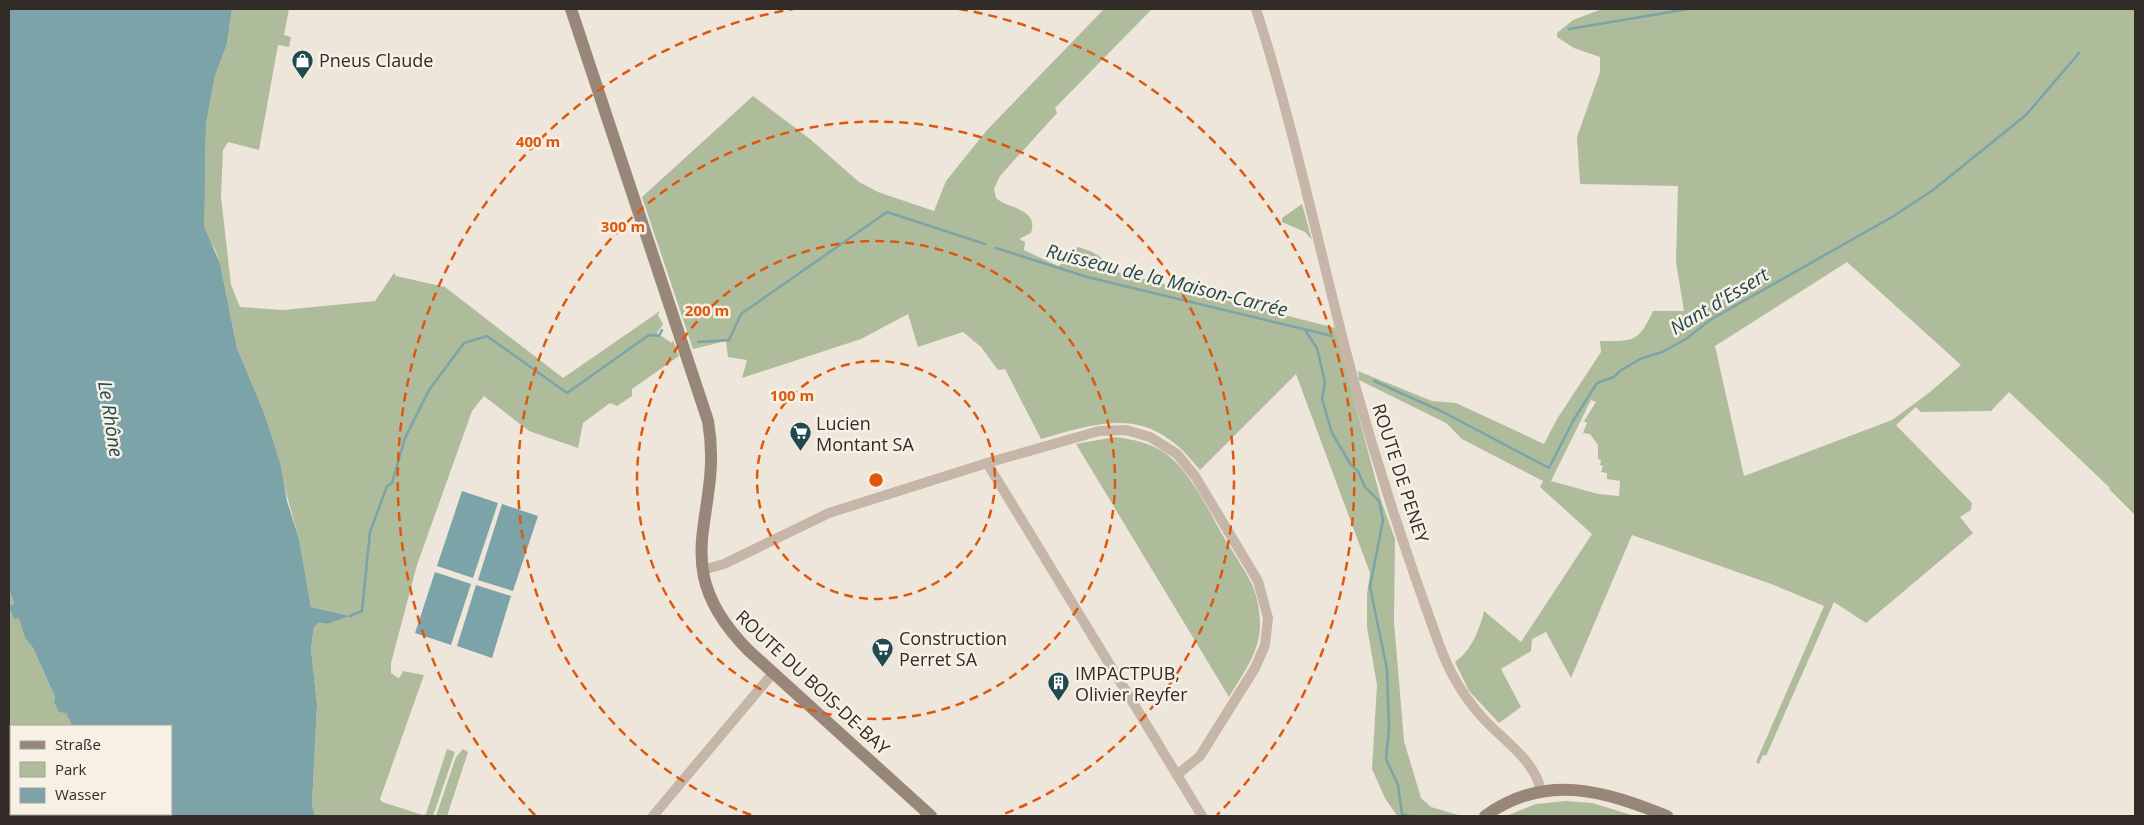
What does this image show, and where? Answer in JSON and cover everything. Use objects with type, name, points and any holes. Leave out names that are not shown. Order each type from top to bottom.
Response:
[{"type":"main road","name":"ROUTE DU BOIS-DE-BAY","points":[[571,9],[708,421],[711,451],[701,541],[702,570],[710,600],[723,622],[773,673],[931,816]]},
{"type":"main road","points":[[1485,816],[1512,801],[1541,792],[1564,789],[1598,792],[1667,816]]},
{"type":"street","name":"ROUTE DE PENEY","points":[[1256,9],[1278,84],[1373,448],[1439,644],[1459,688],[1482,717],[1535,771],[1541,792]]},
{"type":"street","points":[[702,570],[724,564],[829,513],[987,463],[1088,434],[1126,430],[1150,437],[1173,450],[1186,464],[1210,500],[1258,581],[1267,610],[1267,634],[1255,668],[1200,756],[1177,775]]},
{"type":"street","points":[[987,463],[1202,816]]},
{"type":"street","points":[[653,816],[773,673]]},
{"type":"green space","points":[[232,9],[289,9],[284,35],[291,37],[289,47],[278,45],[259,150],[228,142],[223,150],[221,197],[231,285],[240,307],[283,310],[375,301],[394,273],[396,276],[445,287],[563,378],[660,311],[658,315],[663,324],[657,333],[672,343],[673,340],[679,356],[632,389],[632,396],[617,406],[610,403],[583,423],[578,448],[529,431],[484,396],[472,411],[417,565],[391,663],[391,673],[398,678],[403,671],[424,675],[380,799],[382,802],[423,815],[426,814],[447,749],[455,752],[433,816],[315,816],[312,805],[317,704],[311,649],[314,627],[319,623],[328,624],[350,616],[311,607],[299,539],[263,410],[237,348],[220,263],[215,249],[178,194],[205,175],[206,124],[215,76],[227,44]]},
{"type":"green space","points":[[1104,9],[1152,9],[1055,108],[1057,113],[1000,176],[994,189],[996,198],[1021,210],[1031,219],[1031,233],[1019,239],[1025,242],[1024,250],[1058,266],[1071,259],[1077,247],[1098,255],[1113,271],[1335,328],[1381,500],[1395,539],[1394,622],[1404,741],[1421,798],[1431,807],[1462,816],[1397,816],[1385,798],[1372,769],[1377,685],[1367,627],[1367,595],[1370,573],[1296,374],[1200,470],[1182,450],[1164,436],[1146,427],[1128,423],[1108,423],[1041,439],[1005,369],[998,370],[981,347],[963,332],[918,347],[908,314],[861,339],[742,378],[747,360],[728,357],[726,341],[693,349],[642,197],[753,96],[810,139],[859,182],[878,192],[934,211],[946,181],[987,130]]},
{"type":"green space","points":[[1602,9],[2135,9],[2135,515],[2110,488],[2009,392],[1991,411],[1921,412],[1916,407],[1896,425],[1972,503],[1971,510],[1960,517],[1973,533],[1866,623],[1834,602],[1766,756],[1763,755],[1759,764],[1756,762],[1824,606],[1774,585],[1632,535],[1571,678],[1546,632],[1532,639],[1531,651],[1501,669],[1521,707],[1499,723],[1469,691],[1455,662],[1466,652],[1474,639],[1484,611],[1521,642],[1592,534],[1540,487],[1543,481],[1462,439],[1446,423],[1359,380],[1358,371],[1432,401],[1456,403],[1544,444],[1557,419],[1601,352],[1600,341],[1621,341],[1634,338],[1639,335],[1653,311],[1684,311],[1676,262],[1678,186],[1580,184],[1577,137],[1600,72],[1600,57],[1574,48],[1557,37],[1557,33],[1573,20]],"holes":[[[1847,262],[1961,365],[1930,392],[1892,420],[1744,476],[1715,346]],[[1591,400],[1596,402],[1584,421],[1587,423],[1583,433],[1590,434],[1598,445],[1598,459],[1601,460],[1600,465],[1603,466],[1601,472],[1607,473],[1607,479],[1620,481],[1619,496],[1598,494],[1551,481]]]},
{"type":"green space","points":[[1302,204],[1312,240],[1305,232],[1282,222],[1282,218]]},
{"type":"green space","points":[[1115,437],[1147,444],[1165,453],[1174,461],[1192,482],[1252,584],[1259,609],[1260,625],[1257,645],[1254,654],[1229,697],[1076,444]]},
{"type":"green space","points":[[9,589],[14,604],[10,606],[15,619],[19,617],[25,638],[33,648],[55,697],[54,702],[66,713],[72,725],[10,725],[10,815],[106,816],[9,816]]},
{"type":"green space","points":[[463,749],[468,752],[447,816],[436,816],[456,757]]},
{"type":"green space","points":[[1566,801],[1592,803],[1635,816],[1506,816],[1536,804]]},
{"type":"water","name":"Le Rhône","points":[[9,9],[232,9],[227,44],[215,76],[206,124],[204,227],[220,263],[237,348],[263,410],[280,463],[287,501],[299,539],[311,607],[350,616],[328,624],[319,623],[314,627],[311,649],[317,704],[312,805],[315,816],[106,816],[172,815],[172,725],[72,725],[66,713],[59,712],[54,702],[55,697],[33,648],[25,638],[19,618],[14,619],[9,606],[14,604],[9,589]]},
{"type":"water","points":[[462,491],[498,503],[473,578],[437,566]]},
{"type":"water","points":[[502,504],[538,516],[513,591],[478,580]]},
{"type":"water","points":[[435,572],[471,584],[451,645],[415,633]]},
{"type":"water","points":[[476,585],[511,596],[492,658],[457,646]]},
{"type":"waterway","points":[[1569,29],[1688,9]]},
{"type":"waterway","name":"Nant d'Essert","points":[[1374,381],[1441,411],[1549,468],[1573,421],[1597,383],[1614,377],[1620,371],[1640,359],[1662,352],[1686,339],[1710,320],[1892,217],[1933,190],[2026,115],[2079,53]]},
{"type":"waterway","name":"Ruisseau de la Maison-Carrée","points":[[698,342],[729,340],[741,314],[887,212],[985,244]]},
{"type":"waterway","name":"Ruisseau de la Maison-Carrée","points":[[996,248],[1087,277],[1332,336]]},
{"type":"waterway","name":"Ruisseau de la Maison-Carrée","points":[[350,616],[362,611],[370,532],[387,486],[392,483],[405,438],[429,390],[464,343],[487,336],[567,393],[649,335],[659,336],[662,330]]},
{"type":"waterway","points":[[1305,330],[1317,348],[1325,382],[1322,399],[1332,433],[1351,465],[1358,471],[1365,487],[1379,501],[1383,520],[1370,587],[1387,669],[1389,729],[1386,759],[1398,785],[1402,814],[1410,816]]},
{"type":"place","name":"Pneus Claude","points":[[303,79]]},
{"type":"place","name":"Lucien Montant SA","points":[[800,452]]},
{"type":"place","name":"Construction Perret SA","points":[[883,667]]},
{"type":"place","name":"IMPACTPUB, Olivier Reyfer","points":[[1059,702]]}]
